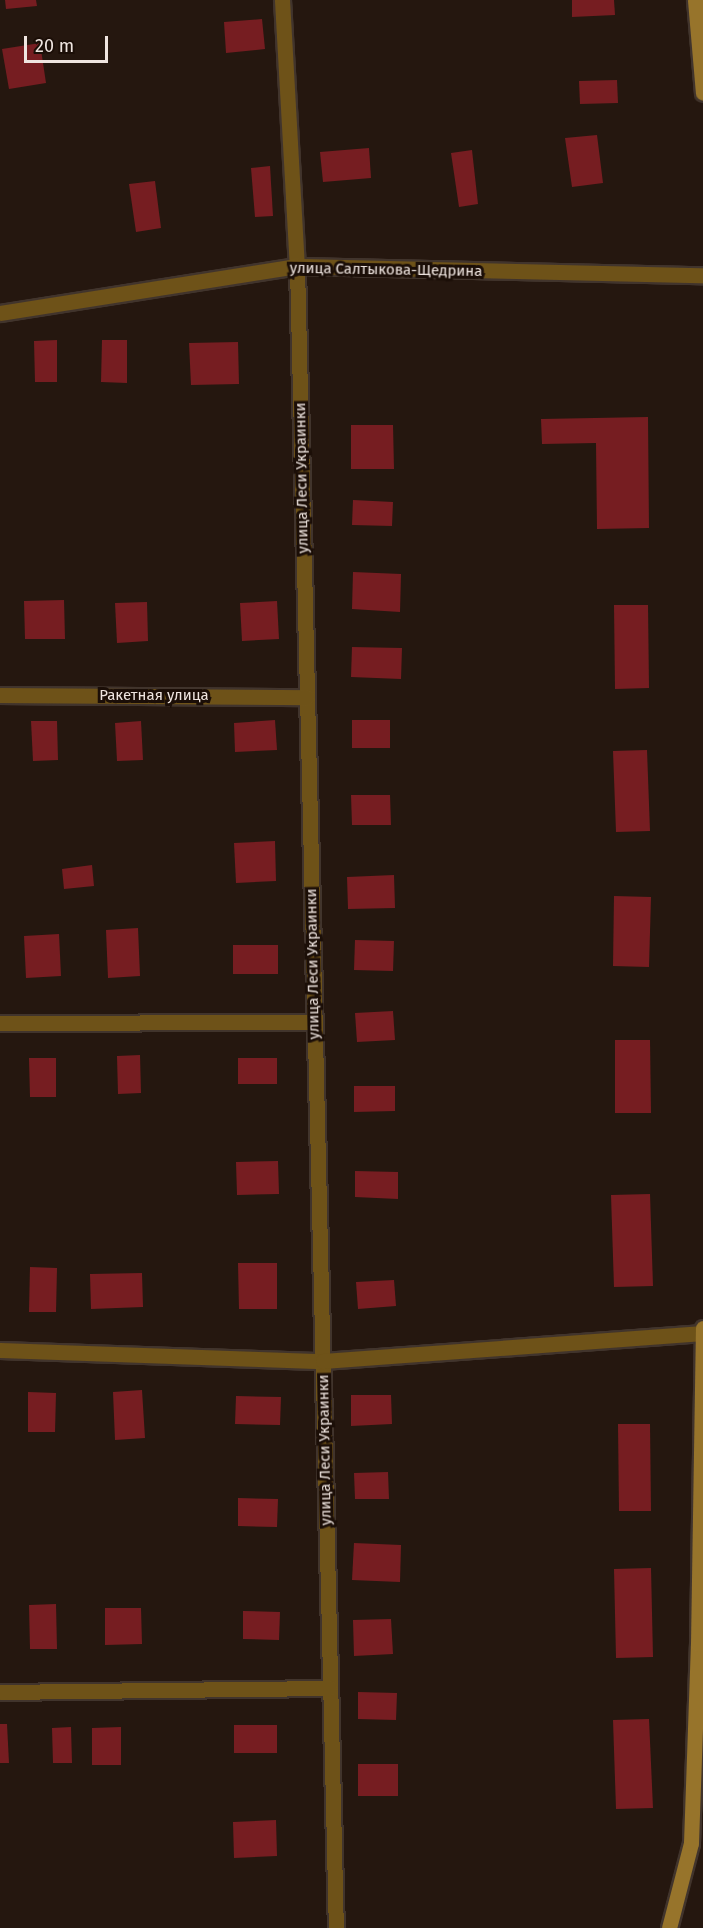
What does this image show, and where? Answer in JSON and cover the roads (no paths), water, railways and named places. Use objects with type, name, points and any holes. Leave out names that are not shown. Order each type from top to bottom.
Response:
[{"type":"main road","points":[[695,0],[703,93]]},
{"type":"main road","points":[[669,1928],[691,1843],[698,1644],[703,1328]]},
{"type":"street","name":"улица Леси Украинки","points":[[282,0],[297,266],[336,1928]]},
{"type":"street","name":"улица Салтыкова-Щедрина","points":[[0,313],[297,266],[703,275]]},
{"type":"street","name":"Ракетная улица","points":[[0,695],[307,697]]},
{"type":"street","points":[[0,1023],[315,1022]]},
{"type":"street","points":[[0,1350],[323,1361],[703,1333]]},
{"type":"street","points":[[0,1692],[330,1688]]}]
